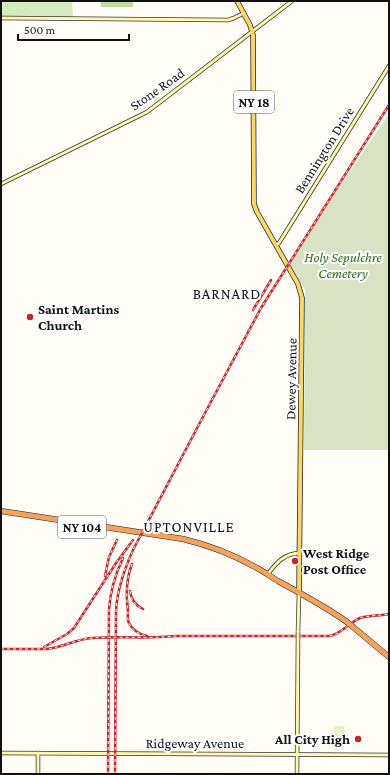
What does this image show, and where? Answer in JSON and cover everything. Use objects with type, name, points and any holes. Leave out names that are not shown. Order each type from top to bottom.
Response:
[{"type":"highway","name":"NY 104","points":[[1,511],[192,541],[214,548],[259,569],[336,614],[389,657]]},
{"type":"highway","name":"NY 104","points":[[1,514],[191,544],[216,552],[268,575]]},
{"type":"main road","name":"Dewey Avenue","points":[[237,1],[252,31],[254,201],[257,212],[301,291],[299,593]]},
{"type":"street","name":"Stone Road","points":[[1,184],[149,110],[292,1]]},
{"type":"street","points":[[1,18],[226,20],[244,13]]},
{"type":"street","name":"Bennington Drive","points":[[276,245],[389,66]]},
{"type":"street","points":[[268,575],[286,556],[300,553]]},
{"type":"street","name":"Dewey Avenue","points":[[297,774],[299,593]]},
{"type":"street","name":"Ridgeway Avenue","points":[[1,753],[389,755]]},
{"type":"street","points":[[38,753],[38,774]]},
{"type":"green space","points":[[1,1],[72,1],[73,18],[1,16]]},
{"type":"green space","points":[[101,1],[133,1],[133,7],[101,7]]},
{"type":"green space","name":"Holy Sepulchre Cemetery","points":[[389,114],[389,450],[304,450],[305,290],[290,264]]},
{"type":"green space","points":[[334,726],[345,726],[344,750],[334,750]]},
{"type":"railway","points":[[115,774],[116,611],[119,587],[133,550],[261,308],[389,105]]},
{"type":"railway","points":[[253,310],[271,280]]},
{"type":"railway","points":[[105,576],[109,557],[117,540]]},
{"type":"railway","points":[[44,647],[67,634],[74,628],[116,563],[133,540]]},
{"type":"railway","points":[[108,774],[109,610],[113,584],[123,558]]},
{"type":"railway","points":[[132,564],[127,588],[128,620],[134,630],[147,636]]},
{"type":"railway","points":[[130,591],[134,602],[143,609]]},
{"type":"railway","points":[[1,649],[47,649],[59,647],[75,641],[103,637],[330,636],[338,633],[352,622],[360,618],[389,614]]},
{"type":"place","name":"Saint Martins Church","points":[[30,317]]},
{"type":"place","name":"West Ridge Post Office","points":[[295,561]]},
{"type":"place","name":"All City High","points":[[358,739]]},
{"type":"district","name":"BARNARD","points":[[227,294]]},
{"type":"district","name":"UPTONVILLE","points":[[189,527]]}]
